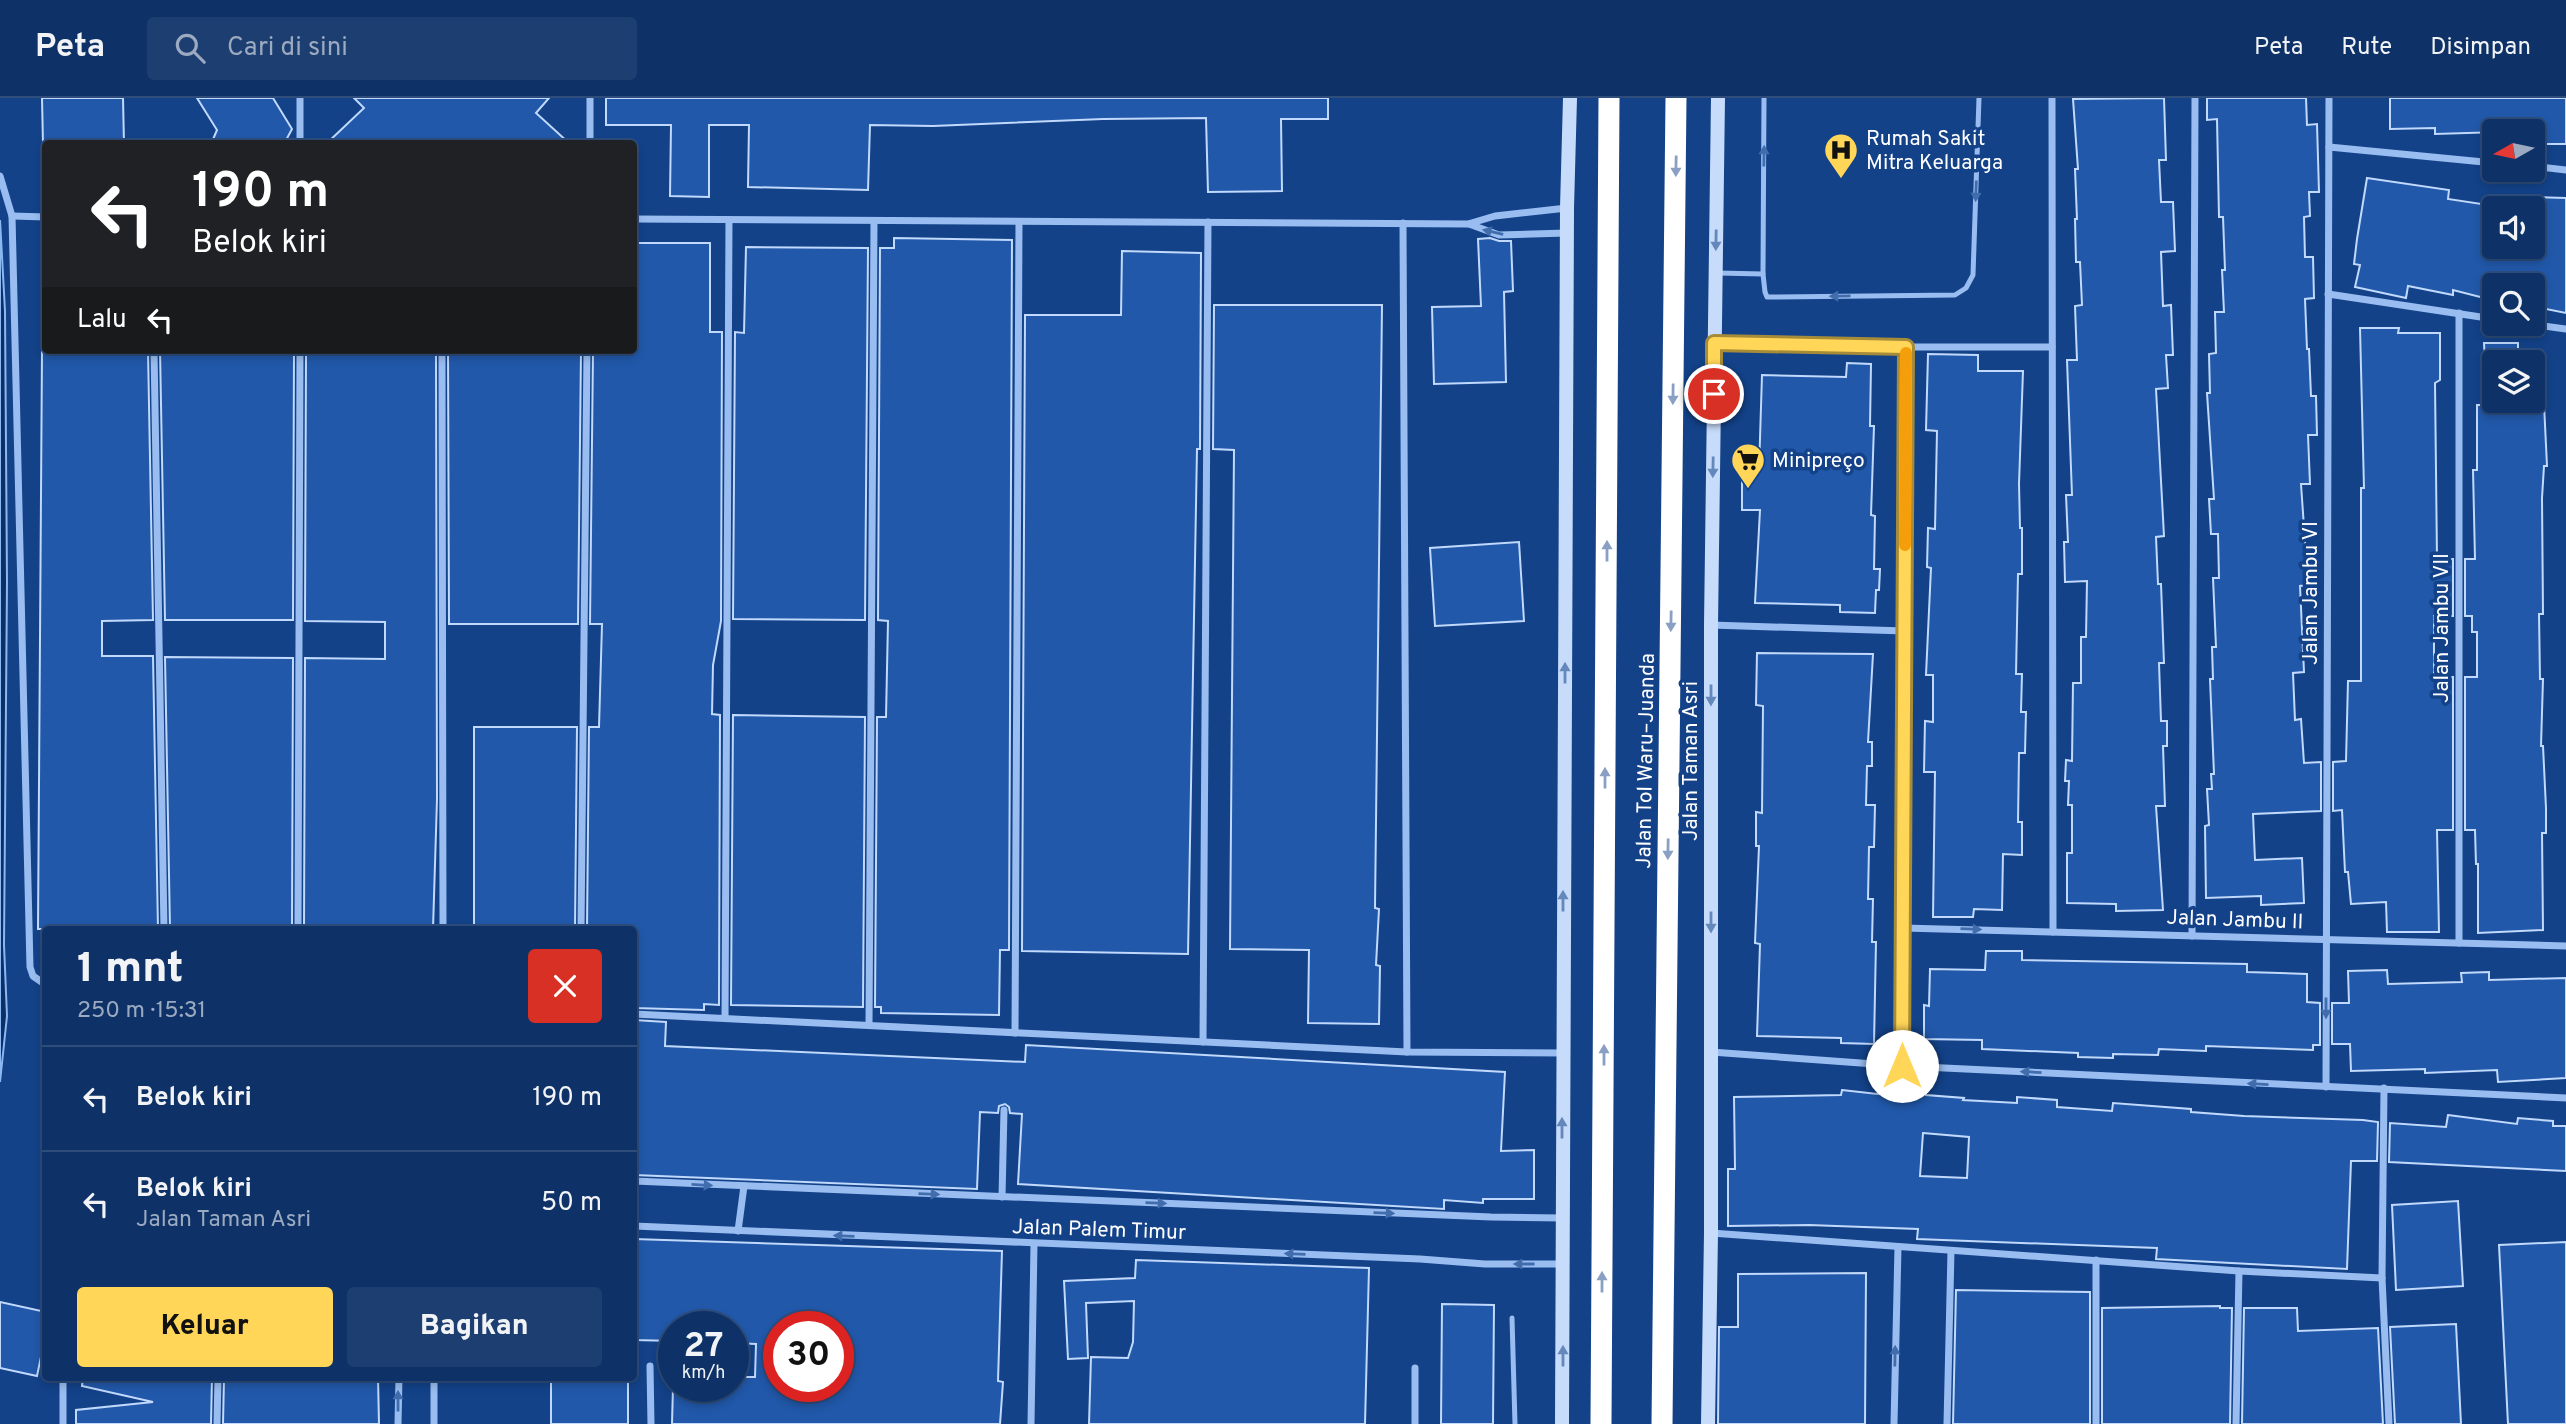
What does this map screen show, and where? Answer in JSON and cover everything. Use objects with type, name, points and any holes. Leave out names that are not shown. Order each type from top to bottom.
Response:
[{"type":"highway","name":"Jalan Tol Waru–Juanda","points":[[1601,1424],[1609,98]]},
{"type":"highway","name":"Jalan Tol Waru–Juanda","points":[[1662,1424],[1676,98]]},
{"type":"main road","points":[[1562,1424],[1567,208],[1570,98]]},
{"type":"main road","name":"Jalan Taman Asri","points":[[1708,1424],[1714,343],[1718,98]]},
{"type":"street","points":[[300,98],[300,140]]},
{"type":"street","points":[[590,98],[590,140]]},
{"type":"street","points":[[2052,98],[2053,932]]},
{"type":"street","points":[[2192,936],[2195,98]]},
{"type":"street","name":"Jalan Jambu VI","points":[[2326,1087],[2329,98]]},
{"type":"street","points":[[2329,147],[2482,162]]},
{"type":"street","points":[[2545,168],[2566,170]]},
{"type":"street","points":[[0,176],[12,216],[30,967],[33,976],[42,982]]},
{"type":"street","points":[[637,219],[1468,224],[1495,216],[1567,208]]},
{"type":"street","points":[[12,216],[42,217]]},
{"type":"street","points":[[725,1018],[729,220]]},
{"type":"street","points":[[869,1025],[874,220]]},
{"type":"street","points":[[1015,1033],[1019,222]]},
{"type":"street","points":[[1203,1042],[1208,222]]},
{"type":"street","points":[[1403,223],[1407,1052]]},
{"type":"street","points":[[1468,224],[1499,235],[1567,233]]},
{"type":"street","points":[[2328,294],[2482,316]]},
{"type":"street","name":"Jalan Jambu VII","points":[[2459,313],[2459,943]]},
{"type":"street","points":[[2545,326],[2566,329]]},
{"type":"street","points":[[1714,343],[2052,347]]},
{"type":"street","points":[[1902,1066],[1906,347]]},
{"type":"street","points":[[154,354],[163,926]]},
{"type":"street","points":[[298,926],[300,354]]},
{"type":"street","points":[[442,354],[443,926]]},
{"type":"street","points":[[581,926],[587,354]]},
{"type":"street","points":[[1712,625],[1905,632]]},
{"type":"street","name":"Jalan Jambu II","points":[[1903,928],[2566,946]]},
{"type":"street","points":[[637,1014],[1407,1052],[1563,1053]]},
{"type":"street","points":[[1711,1052],[1902,1066],[2566,1098]]},
{"type":"street","points":[[2384,1088],[2382,1278],[2389,1424]]},
{"type":"street","points":[[1002,1197],[1004,1110]]},
{"type":"street","name":"Jalan Palem Timur","points":[[637,1181],[1562,1218]]},
{"type":"street","points":[[738,1231],[744,1186]]},
{"type":"street","name":"Jalan Palem Timur","points":[[637,1226],[1485,1264],[1563,1264]]},
{"type":"street","points":[[1711,1233],[2239,1271],[2382,1278]]},
{"type":"street","points":[[1031,1424],[1034,1244]]},
{"type":"street","points":[[1894,1424],[1898,1247]]},
{"type":"street","points":[[1947,1424],[1951,1251]]},
{"type":"street","points":[[2096,1260],[2096,1424]]},
{"type":"street","points":[[2236,1424],[2239,1271]]},
{"type":"street","points":[[650,1366],[651,1424]]},
{"type":"street","points":[[1415,1368],[1415,1424]]},
{"type":"street","points":[[63,1381],[64,1424]]},
{"type":"street","points":[[217,1424],[218,1381]]},
{"type":"street","points":[[398,1424],[399,1381]]},
{"type":"street","points":[[434,1381],[434,1424]]},
{"type":"lane","points":[[1764,98],[1763,274],[1765,292],[1774,297],[1955,295],[1966,288],[1973,275],[1979,98]]},
{"type":"lane","points":[[1715,273],[1763,274]]},
{"type":"lane","points":[[1512,1318],[1515,1424]]},
{"type":"water","points":[[0,220],[5,311],[7,582],[4,945],[7,1016],[0,1082]]},
{"type":"building","points":[[42,98],[123,98],[124,140],[43,140]]},
{"type":"building","points":[[197,98],[273,98],[292,129],[286,140],[213,140],[217,130]]},
{"type":"building","points":[[354,98],[549,98],[536,113],[566,140],[330,140],[364,108]]},
{"type":"building","points":[[606,98],[1328,98],[1328,119],[1281,119],[1282,191],[1208,192],[1206,118],[933,126],[870,125],[868,190],[748,187],[749,125],[709,125],[709,197],[670,196],[671,125],[606,125]]},
{"type":"building","points":[[2164,98],[2166,160],[2159,160],[2161,202],[2173,202],[2175,251],[2161,252],[2163,306],[2171,305],[2173,355],[2166,355],[2168,388],[2156,389],[2164,536],[2156,537],[2164,663],[2159,663],[2161,721],[2167,721],[2167,746],[2163,746],[2165,806],[2156,806],[2163,910],[2116,911],[2116,904],[2067,903],[2067,853],[2072,853],[2072,805],[2068,805],[2066,760],[2072,761],[2073,683],[2081,683],[2081,637],[2086,637],[2087,581],[2065,582],[2064,542],[2068,542],[2066,495],[2072,495],[2067,360],[2077,360],[2075,306],[2082,305],[2080,262],[2076,262],[2075,169],[2078,169],[2073,99]]},
{"type":"building","points":[[2207,98],[2306,98],[2307,125],[2317,124],[2319,192],[2309,192],[2310,216],[2304,217],[2305,257],[2313,257],[2314,298],[2305,299],[2311,396],[2316,396],[2317,435],[2308,435],[2310,484],[2301,484],[2308,585],[2300,586],[2304,672],[2293,673],[2295,720],[2301,719],[2304,763],[2321,762],[2321,811],[2253,814],[2255,860],[2302,858],[2304,903],[2261,905],[2261,896],[2206,898],[2205,826],[2209,825],[2207,789],[2212,789],[2211,774],[2214,774],[2210,679],[2213,679],[2212,647],[2216,647],[2213,578],[2219,578],[2218,534],[2211,534],[2209,499],[2214,499],[2207,393],[2210,393],[2209,354],[2216,353],[2215,312],[2224,312],[2222,270],[2225,270],[2223,217],[2219,217],[2217,119],[2207,120]]},
{"type":"building","points":[[2390,98],[2566,98],[2566,144],[2545,144],[2545,119],[2482,119],[2482,133],[2435,134],[2435,128],[2390,129]]},
{"type":"building","points":[[2367,178],[2449,190],[2448,199],[2482,204],[2482,259],[2545,259],[2545,197],[2566,198],[2566,313],[2545,309],[2545,273],[2482,273],[2482,297],[2453,290],[2453,295],[2408,286],[2406,298],[2355,287],[2360,265],[2354,264]]},
{"type":"building","points":[[894,238],[1012,240],[1009,950],[1000,950],[999,1015],[881,1013],[881,1007],[875,1007],[877,717],[886,717],[888,621],[878,620],[880,248],[894,248]]},
{"type":"building","points":[[1478,239],[1511,241],[1513,291],[1504,292],[1506,382],[1434,384],[1432,307],[1481,306]]},
{"type":"building","points":[[637,243],[710,243],[710,332],[722,332],[721,621],[713,665],[712,714],[720,715],[719,1005],[704,1004],[704,1010],[637,1008],[637,926],[587,926],[589,727],[599,727],[602,624],[590,624],[593,354],[637,354]]},
{"type":"building","points":[[746,247],[868,248],[865,620],[733,619],[735,332],[744,333]]},
{"type":"building","points":[[1122,251],[1201,253],[1200,449],[1197,449],[1188,954],[1022,951],[1025,315],[1121,315]]},
{"type":"building","points":[[1214,305],[1382,305],[1375,908],[1379,909],[1376,965],[1380,966],[1379,1024],[1308,1023],[1309,950],[1230,949],[1234,450],[1213,449]]},
{"type":"building","points":[[2360,328],[2399,328],[2398,333],[2440,333],[2440,380],[2435,383],[2437,559],[2453,559],[2453,616],[2434,616],[2434,677],[2453,677],[2453,830],[2437,830],[2439,932],[2387,932],[2386,902],[2351,904],[2348,872],[2345,872],[2342,810],[2333,811],[2333,762],[2346,761],[2348,681],[2361,681],[2361,488],[2364,488]]},
{"type":"building","points":[[2484,343],[2518,343],[2518,350],[2484,350]]},
{"type":"building","points":[[42,350],[42,354],[148,354],[153,620],[102,621],[102,656],[153,656],[158,926],[42,926],[42,929],[38,929]]},
{"type":"building","points":[[160,354],[294,354],[293,620],[165,620]]},
{"type":"building","points":[[306,354],[436,354],[437,799],[433,926],[304,926],[305,658],[385,659],[385,622],[305,621]]},
{"type":"building","points":[[448,354],[581,354],[578,624],[449,624]]},
{"type":"building","points":[[1928,354],[1978,355],[1978,371],[2023,371],[2019,484],[2022,574],[2018,574],[2016,674],[2022,674],[2021,712],[2026,712],[2025,753],[2019,753],[2018,822],[2022,822],[2022,855],[2003,854],[2002,910],[1974,909],[1973,917],[1933,917],[1935,772],[1924,772],[1925,721],[1933,722],[1933,675],[1926,675],[1931,568],[1927,567],[1928,528],[1935,529],[1937,431],[1926,430]]},
{"type":"building","points":[[1847,363],[1871,364],[1870,426],[1874,426],[1871,515],[1875,516],[1874,569],[1880,569],[1875,613],[1840,612],[1840,605],[1755,603],[1760,510],[1742,510],[1742,471],[1759,470],[1762,375],[1846,377]]},
{"type":"building","points":[[2477,405],[2482,405],[2482,413],[2544,413],[2547,466],[2544,466],[2542,498],[2543,614],[2539,614],[2540,679],[2543,679],[2541,746],[2546,808],[2546,833],[2542,833],[2543,930],[2478,933],[2475,830],[2465,830],[2465,677],[2477,677],[2477,632],[2472,632],[2472,616],[2465,616],[2465,559],[2475,559],[2473,470],[2477,470]]},
{"type":"building","points":[[1519,542],[1524,621],[1435,626],[1430,548]]},
{"type":"building","points":[[1757,653],[1873,654],[1868,742],[1872,742],[1872,766],[1867,766],[1866,805],[1875,805],[1874,847],[1869,847],[1868,899],[1873,899],[1872,942],[1876,942],[1874,1044],[1841,1043],[1841,1038],[1757,1036],[1760,944],[1755,943],[1759,846],[1756,846],[1756,812],[1762,813],[1763,706],[1756,705]]},
{"type":"building","points":[[165,657],[293,658],[292,926],[170,926]]},
{"type":"building","points":[[733,715],[865,717],[863,1007],[731,1005]]},
{"type":"building","points":[[474,727],[577,727],[575,926],[474,926]]},
{"type":"building","points":[[1986,951],[2022,951],[2022,960],[2247,964],[2247,972],[2307,974],[2307,1002],[2320,1003],[2320,1045],[2313,1045],[2313,1050],[2206,1046],[2206,1051],[2159,1049],[2158,1055],[2113,1054],[2113,1058],[2078,1057],[2078,1053],[1982,1049],[1982,1040],[1924,1039],[1924,1005],[1929,1006],[1930,969],[1985,970]]},
{"type":"building","points":[[2387,970],[2388,984],[2462,982],[2461,973],[2489,972],[2489,980],[2566,978],[2566,1078],[2498,1082],[2497,1070],[2425,1073],[2425,1069],[2351,1071],[2350,1044],[2332,1044],[2332,1003],[2349,1003],[2348,971]]},
{"type":"building","points":[[637,1020],[666,1022],[665,1046],[1025,1062],[1026,1045],[1505,1072],[1501,1151],[1534,1150],[1534,1199],[1483,1199],[1483,1203],[1444,1200],[1444,1209],[1018,1184],[1022,1114],[1010,1113],[1005,1104],[999,1106],[998,1113],[980,1112],[977,1189],[637,1175]]},
{"type":"building","points":[[1842,1090],[1886,1095],[1886,1090],[1964,1098],[1963,1100],[2017,1103],[2017,1097],[2057,1100],[2057,1107],[2112,1111],[2113,1103],[2244,1116],[2363,1120],[2378,1122],[2377,1161],[2351,1161],[2347,1269],[2156,1259],[2157,1248],[1917,1239],[1918,1229],[1809,1225],[1728,1226],[1728,1169],[1735,1169],[1734,1097],[1841,1095]],"holes":[[[1923,1133],[1969,1137],[1967,1178],[1920,1176]]]},
{"type":"building","points":[[2448,1115],[2517,1124],[2518,1118],[2553,1121],[2553,1126],[2566,1126],[2566,1171],[2389,1162],[2390,1123],[2446,1127]]},
{"type":"building","points":[[2458,1201],[2463,1286],[2396,1290],[2392,1205]]},
{"type":"building","points":[[637,1239],[1002,1251],[998,1381],[1003,1382],[1000,1424],[672,1424],[673,1402],[749,1402],[749,1377],[755,1377],[756,1344],[749,1344],[749,1311],[658,1311],[658,1341],[637,1340]]},
{"type":"building","points":[[2566,1242],[2566,1424],[2508,1424],[2499,1245]]},
{"type":"building","points":[[1136,1260],[1369,1268],[1365,1424],[1089,1424],[1091,1357],[1128,1358],[1133,1342],[1134,1301],[1086,1303],[1088,1358],[1068,1359],[1064,1281],[1135,1278]]},
{"type":"building","points":[[1866,1273],[1865,1424],[1718,1424],[1719,1327],[1738,1327],[1738,1274]]},
{"type":"building","points":[[1956,1290],[2090,1292],[2090,1424],[1953,1424]]},
{"type":"building","points":[[0,1302],[42,1311],[42,1352],[37,1376],[0,1368]]},
{"type":"building","points":[[1442,1304],[1494,1305],[1493,1424],[1441,1424]]},
{"type":"building","points":[[2102,1308],[2232,1308],[2230,1424],[2102,1424]]},
{"type":"building","points":[[2244,1308],[2297,1308],[2298,1331],[2378,1328],[2383,1424],[2242,1424]]},
{"type":"building","points":[[2456,1324],[2461,1424],[2395,1424],[2390,1327]]},
{"type":"building","points":[[83,1381],[212,1381],[211,1424],[76,1424],[76,1410],[153,1402],[82,1386]]},
{"type":"building","points":[[224,1381],[378,1381],[379,1424],[223,1424]]},
{"type":"building","points":[[551,1381],[628,1381],[628,1424],[551,1424]]},
{"type":"slow traffic","points":[[1905,545],[1906,353]]},
{"type":"place","name":"Rumah Sakit Mitra Keluarga","points":[[1841,180]]},
{"type":"place","name":"Minipreço","points":[[1748,490]]},
{"type":"route","points":[[1714,394],[1714,343],[1906,347],[1902,1066]]}]
